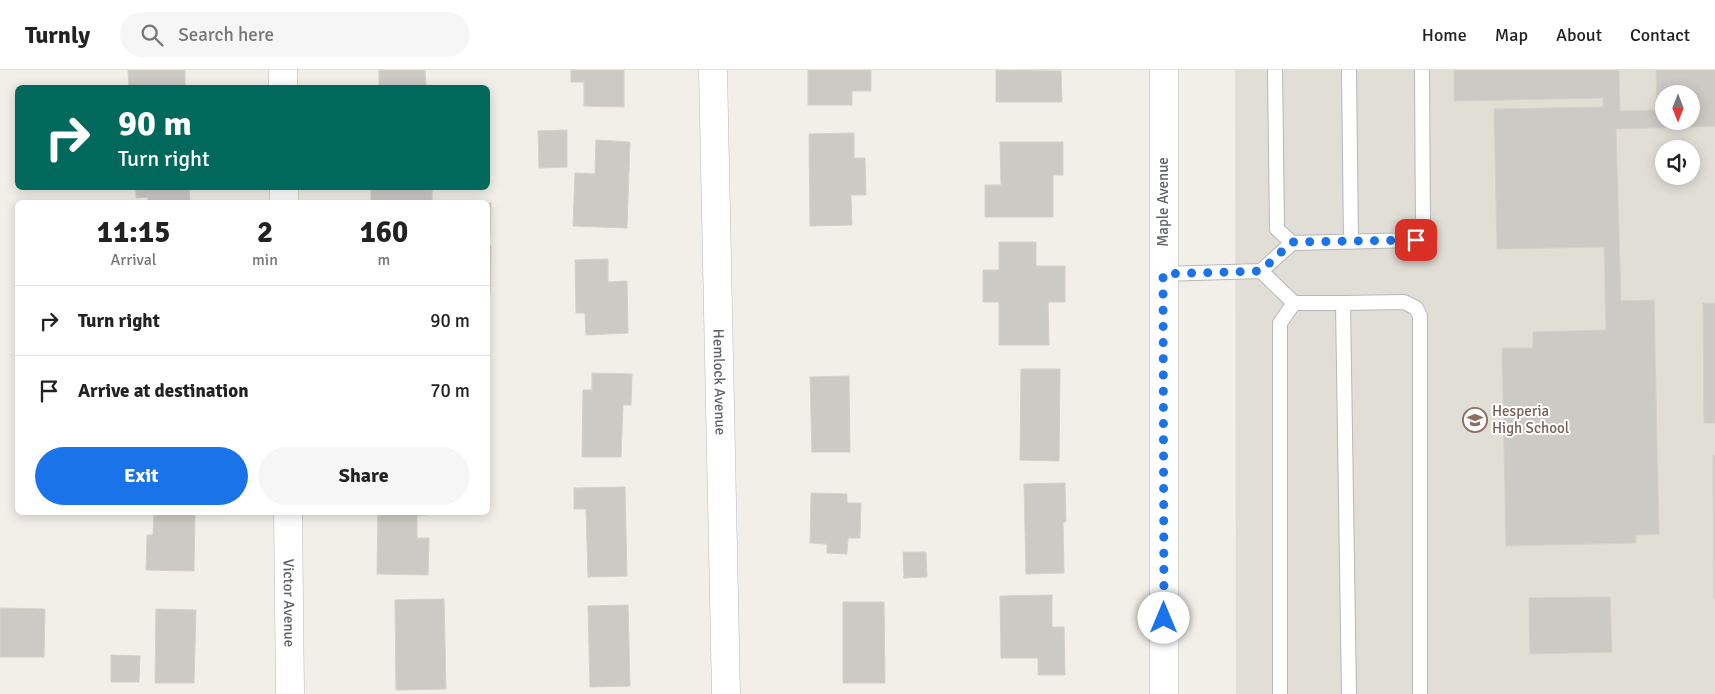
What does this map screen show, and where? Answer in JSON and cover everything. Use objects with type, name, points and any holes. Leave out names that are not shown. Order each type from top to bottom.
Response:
[{"type":"street","points":[[283,70],[283,85]]},
{"type":"street","name":"Hemlock Avenue","points":[[713,70],[726,694]]},
{"type":"street","name":"Maple Avenue","points":[[1164,70],[1164,694]]},
{"type":"street","name":"Victor Avenue","points":[[288,515],[290,694]]},
{"type":"lane","points":[[1275,70],[1277,229],[1292,242],[1416,240],[1422,232],[1422,70]]},
{"type":"lane","points":[[1349,70],[1351,242]]},
{"type":"lane","points":[[1163,274],[1261,271],[1292,242]]},
{"type":"lane","points":[[1261,271],[1294,303],[1404,302],[1416,308],[1420,316],[1420,694]]},
{"type":"lane","points":[[1280,694],[1280,323],[1294,303]]},
{"type":"lane","points":[[1343,303],[1349,694]]},
{"type":"shaded area","name":"Hesperia High School","points":[[1235,70],[1715,70],[1715,694],[1236,694]]},
{"type":"building","points":[[128,70],[185,70],[185,85],[129,85]]},
{"type":"building","points":[[379,70],[425,70],[426,85],[379,85]]},
{"type":"building","points":[[571,70],[624,70],[624,107],[584,106],[584,82],[571,82]]},
{"type":"building","points":[[808,70],[871,70],[871,91],[852,91],[852,105],[808,105]]},
{"type":"building","points":[[996,70],[1061,71],[1062,102],[996,102]]},
{"type":"building","points":[[1454,70],[1619,70],[1620,111],[1655,110],[1655,128],[1616,129],[1621,301],[1654,300],[1659,534],[1636,535],[1636,543],[1506,546],[1502,348],[1533,348],[1533,332],[1606,330],[1604,247],[1497,249],[1494,109],[1603,107],[1603,98],[1454,101]]},
{"type":"building","points":[[1656,70],[1715,70],[1715,126],[1700,126],[1700,85],[1656,85]]},
{"type":"building","points":[[567,130],[567,167],[539,168],[538,131]]},
{"type":"building","points":[[854,133],[854,158],[865,158],[866,195],[851,195],[852,225],[810,226],[809,134]]},
{"type":"building","points":[[596,140],[630,142],[627,228],[573,226],[575,173],[595,174]]},
{"type":"building","points":[[1000,142],[1063,142],[1063,175],[1053,175],[1053,217],[985,217],[985,185],[1001,185]]},
{"type":"building","points":[[136,190],[189,190],[190,200],[148,200],[148,197],[136,198]]},
{"type":"building","points":[[371,190],[432,190],[432,200],[371,200]]},
{"type":"building","points":[[490,203],[491,203],[490,237]]},
{"type":"building","points":[[999,242],[1036,242],[1036,266],[1065,266],[1065,302],[1048,302],[1049,345],[999,345],[999,302],[983,302],[983,270],[999,270]]},
{"type":"building","points":[[490,245],[491,245],[490,295]]},
{"type":"building","points":[[608,259],[608,282],[627,281],[628,333],[586,335],[585,313],[576,313],[575,260]]},
{"type":"building","points":[[1703,303],[1715,303],[1715,423],[1704,423]]},
{"type":"building","points":[[1021,369],[1060,369],[1059,461],[1020,460]]},
{"type":"building","points":[[592,373],[632,374],[631,405],[623,405],[621,457],[582,457],[583,390],[592,390]]},
{"type":"building","points":[[849,376],[850,452],[812,452],[810,377]]},
{"type":"building","points":[[1713,455],[1715,455],[1715,598],[1714,598]]},
{"type":"building","points":[[1065,483],[1066,522],[1063,522],[1064,573],[1026,574],[1024,484]]},
{"type":"building","points":[[625,487],[627,576],[588,577],[586,509],[574,509],[574,488]]},
{"type":"building","points":[[811,493],[847,494],[847,503],[861,503],[860,538],[848,538],[847,554],[827,553],[827,544],[810,543]]},
{"type":"building","points":[[154,515],[195,515],[194,571],[146,570],[147,535],[153,535]]},
{"type":"building","points":[[378,515],[417,515],[417,538],[429,538],[428,575],[377,574]]},
{"type":"building","points":[[903,552],[926,552],[927,577],[904,578]]},
{"type":"building","points":[[1052,595],[1052,627],[1064,627],[1065,675],[1038,675],[1038,658],[1001,658],[1000,596]]},
{"type":"building","points":[[1610,597],[1612,652],[1530,654],[1529,598]]},
{"type":"building","points":[[444,599],[446,689],[396,690],[395,600]]},
{"type":"building","points":[[843,602],[884,602],[885,683],[843,683]]},
{"type":"building","points":[[628,605],[630,686],[590,687],[588,606]]},
{"type":"building","points":[[0,608],[45,609],[44,657],[0,657]]},
{"type":"building","points":[[156,609],[196,610],[194,683],[155,683]]},
{"type":"building","points":[[111,655],[140,656],[139,682],[111,682]]},
{"type":"place","name":"Hesperia High School","points":[[1475,420]]},
{"type":"route","points":[[1164,618],[1163,274],[1261,271],[1292,242],[1416,240]]}]
